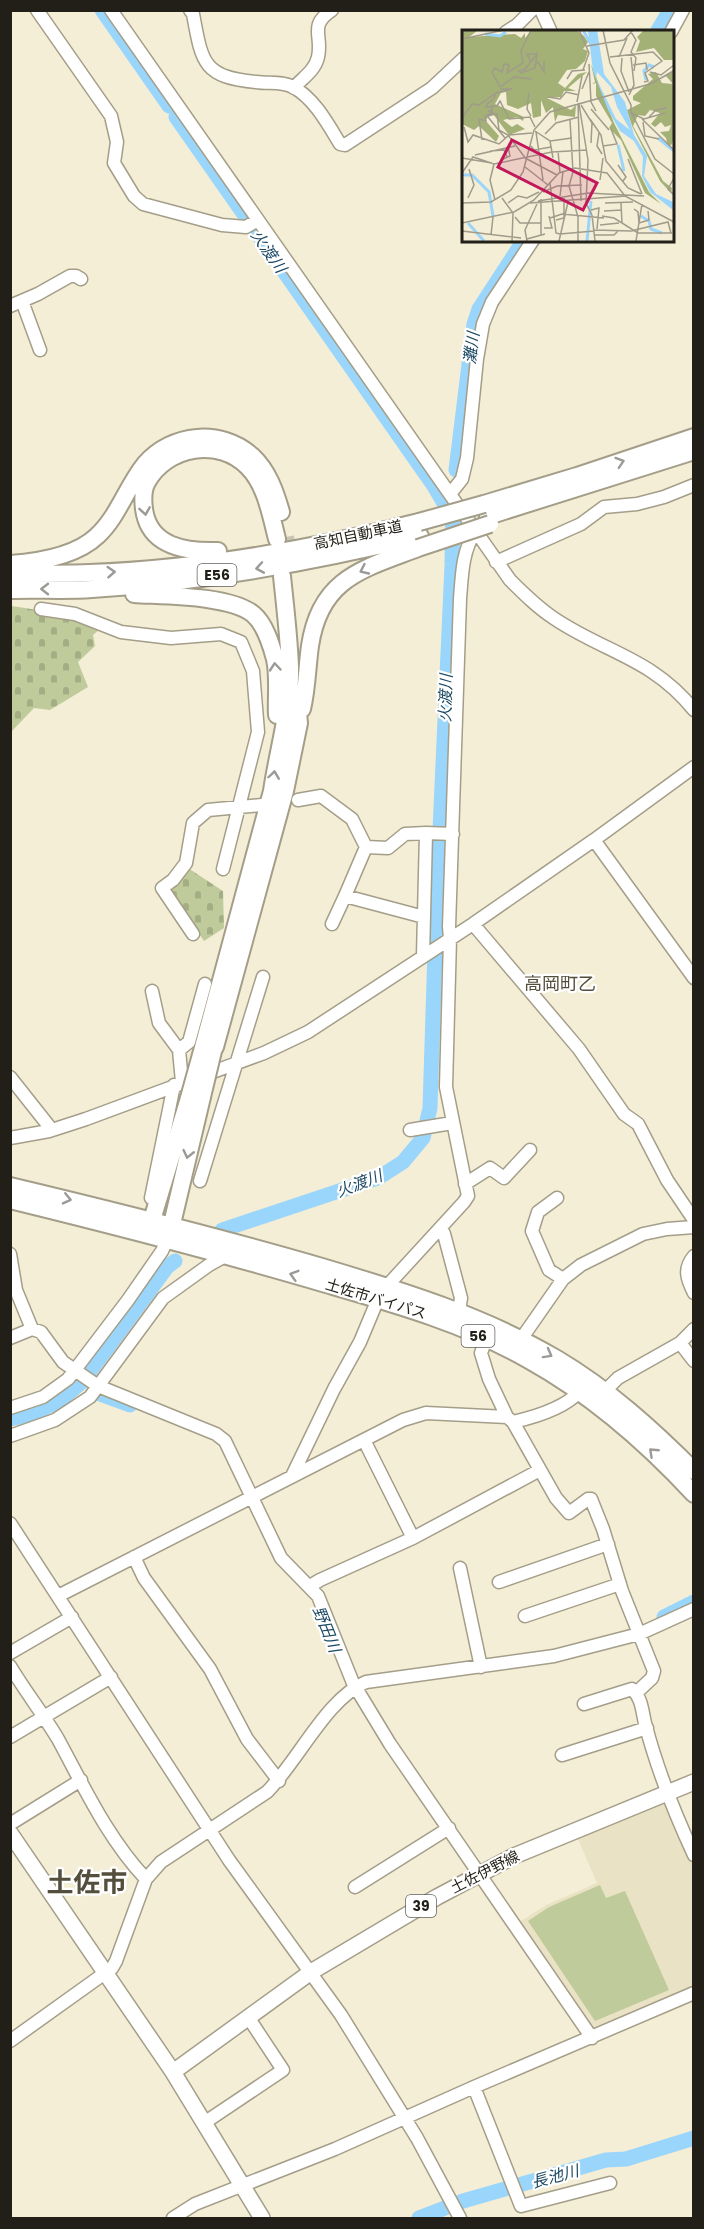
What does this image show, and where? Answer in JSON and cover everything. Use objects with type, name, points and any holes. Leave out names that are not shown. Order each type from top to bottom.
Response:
[{"type":"highway","points":[[10,564],[49,558],[73,550],[96,537],[145,464],[161,449],[178,441],[196,437],[228,442],[251,455],[274,488],[281,538],[257,479],[248,467],[215,449],[184,451],[162,464],[146,483],[143,501],[146,520],[153,532],[163,542],[194,552],[299,548]]},
{"type":"highway","name":"高知自動車道","points":[[10,590],[90,589],[154,584],[228,574],[356,551],[484,519],[577,476],[693,437]]},
{"type":"highway","points":[[207,1053],[285,791],[307,688],[310,646],[315,621],[329,594],[347,578],[419,535],[484,519],[693,452]]},
{"type":"highway","name":"高知自動車道","points":[[10,574],[90,573],[152,568],[226,560],[364,536],[419,535]]},
{"type":"highway","points":[[169,1236],[196,1098],[272,791],[286,719],[290,669],[288,574],[297,636],[298,723]]},
{"type":"highway","points":[[90,589],[210,600],[234,605],[253,614],[265,630],[275,661],[279,746]]},
{"type":"highway","points":[[152,1220],[196,1098]]},
{"type":"highway","name":"土佐市バイパス","points":[[10,1186],[152,1220],[169,1236]]},
{"type":"highway","name":"土佐市バイパス","points":[[10,1200],[229,1250],[459,1311],[517,1345],[619,1421],[672,1469],[693,1494]]},
{"type":"highway","name":"土佐市バイパス","points":[[169,1236],[193,1230],[229,1250]]},
{"type":"highway","name":"土佐市バイパス","points":[[383,1292],[432,1317],[486,1339],[517,1345],[559,1360],[605,1391],[656,1432],[693,1471]]},
{"type":"main road","name":"土佐伊野線","points":[[172,2072],[311,1972],[437,1897],[514,1856],[693,1782]]},
{"type":"main road","points":[[11,1832],[172,2072],[262,2218]]},
{"type":"street","points":[[37,10],[111,116],[117,142],[114,163],[134,195],[143,204],[222,225],[246,227],[258,219]]},
{"type":"street","points":[[111,10],[450,494],[484,519],[496,562],[525,595],[556,620],[647,667],[675,689],[693,710]]},
{"type":"street","points":[[190,10],[200,51],[212,71],[222,76],[257,82],[281,83],[294,88],[308,99],[327,122],[340,144],[345,145],[432,88],[462,59]]},
{"type":"street","points":[[294,88],[311,71],[318,57],[317,25],[322,17],[332,10]]},
{"type":"street","points":[[509,30],[532,10]]},
{"type":"street","points":[[541,10],[550,30]]},
{"type":"street","points":[[672,30],[683,10]]},
{"type":"street","points":[[450,494],[462,479],[467,458],[477,359],[483,324],[492,302],[532,242]]},
{"type":"street","points":[[40,350],[16,304],[70,276],[81,279]]},
{"type":"street","points":[[496,562],[581,524],[604,507],[637,504],[664,497],[693,485]]},
{"type":"street","points":[[292,1476],[383,1292],[468,1196],[446,1087],[450,834],[457,649],[464,559],[468,543],[484,519]]},
{"type":"street","points":[[41,609],[75,614],[121,632],[171,638],[221,634],[241,642],[253,671],[258,732],[223,869]]},
{"type":"street","points":[[10,1138],[52,1130],[86,1119],[238,1062],[308,1032],[473,924],[594,840],[693,767]]},
{"type":"street","points":[[298,800],[321,796],[352,819],[366,847],[332,924]]},
{"type":"street","points":[[193,934],[162,888],[173,880],[186,863],[193,823],[208,810],[262,805]]},
{"type":"street","points":[[426,954],[424,917],[429,833]]},
{"type":"street","points":[[366,847],[388,848],[405,834],[450,834]]},
{"type":"street","points":[[594,840],[693,978]]},
{"type":"street","points":[[345,896],[424,917]]},
{"type":"street","points":[[473,924],[579,1049],[624,1114],[638,1124],[667,1180],[693,1220]]},
{"type":"street","points":[[200,1181],[263,977]]},
{"type":"street","points":[[179,1050],[189,1042],[205,984]]},
{"type":"street","points":[[151,1198],[178,1083],[179,1050],[159,1023],[152,991]]},
{"type":"street","points":[[10,1077],[52,1130]]},
{"type":"street","points":[[410,1130],[452,1123]]},
{"type":"street","points":[[465,1184],[490,1168],[504,1178],[530,1150]]},
{"type":"street","points":[[557,1198],[538,1212],[532,1231],[549,1270],[563,1279]]},
{"type":"street","points":[[517,1345],[563,1279],[581,1265],[643,1234],[693,1227]]},
{"type":"street","points":[[441,1228],[461,1298],[459,1311]]},
{"type":"street","points":[[10,1408],[43,1397],[76,1372],[162,1251],[169,1236]]},
{"type":"street","points":[[10,1436],[55,1420],[90,1397],[96,1385],[163,1298],[229,1250]]},
{"type":"street","points":[[10,1254],[16,1290],[32,1329]]},
{"type":"street","points":[[693,1256],[688,1262],[686,1276],[693,1293]]},
{"type":"street","points":[[10,1338],[32,1329],[41,1332],[63,1362],[96,1385],[216,1434],[225,1441],[269,1543],[318,1596],[352,1683],[390,1744],[592,2038]]},
{"type":"street","points":[[605,1391],[618,1378],[680,1343],[693,1331]]},
{"type":"street","points":[[486,1339],[481,1353],[489,1379],[510,1420],[556,1498],[569,1513],[588,1499],[591,1500],[620,1584],[654,1671],[652,1678],[636,1693]]},
{"type":"street","points":[[680,1343],[693,1361]]},
{"type":"street","points":[[58,1596],[403,1420],[426,1413],[510,1420],[529,1418],[573,1399],[580,1391]]},
{"type":"street","points":[[364,1440],[413,1538]]},
{"type":"street","points":[[310,1586],[413,1538],[540,1470]]},
{"type":"street","points":[[10,1523],[208,1830],[256,1900],[341,2015],[405,2118],[456,2210]]},
{"type":"street","points":[[499,1582],[608,1544]]},
{"type":"street","points":[[134,1557],[144,1578],[210,1669],[247,1739],[279,1781]]},
{"type":"street","points":[[460,1568],[480,1662]]},
{"type":"street","points":[[525,1616],[620,1584]]},
{"type":"street","points":[[352,1683],[480,1662],[554,1656],[639,1634],[693,1609]]},
{"type":"street","points":[[10,1653],[72,1617]]},
{"type":"street","points":[[10,1666],[44,1717],[100,1815],[134,1867],[146,1879]]},
{"type":"street","points":[[10,1737],[111,1677]]},
{"type":"street","points":[[10,2041],[104,1973],[117,1961],[146,1879],[161,1862],[267,1792],[279,1781],[352,1683]]},
{"type":"street","points":[[584,1704],[632,1689],[639,1696],[667,1792],[693,1855]]},
{"type":"street","points":[[562,1755],[647,1728]]},
{"type":"street","points":[[11,1832],[81,1780]]},
{"type":"street","points":[[355,1887],[449,1828]]},
{"type":"street","points":[[173,2218],[195,2204],[335,2149],[475,2090],[693,1993]]},
{"type":"street","points":[[204,2123],[283,2070],[248,2017]]},
{"type":"street","points":[[475,2090],[520,2206],[610,2183]]},
{"type":"shaded area","points":[[663,1802],[666,1804],[693,1865],[693,1988],[595,2029],[589,2025],[518,1923],[546,1905],[597,1883],[578,1839]]},
{"type":"green space","points":[[12,606],[56,613],[101,628],[93,635],[95,646],[78,662],[88,687],[50,710],[34,708],[11,732]]},
{"type":"green space","points":[[188,868],[223,891],[224,928],[204,941],[168,888]]},
{"type":"green space","points":[[600,1885],[606,1898],[625,1891],[669,1990],[595,2021],[528,1921],[549,1907]]},
{"type":"waterway","name":"火渡川","points":[[102,10],[169,106]]},
{"type":"waterway","name":"灘川","points":[[658,30],[670,10]]},
{"type":"waterway","name":"火渡川","points":[[176,117],[434,486],[452,517]]},
{"type":"waterway","name":"灘川","points":[[456,470],[474,324],[479,309],[523,242]]},
{"type":"waterway","name":"火渡川","points":[[222,1230],[378,1178],[403,1162],[423,1138],[430,1108],[453,508]]},
{"type":"waterway","name":"火渡川","points":[[10,1419],[30,1415],[59,1401],[82,1382],[167,1267],[175,1261]]},
{"type":"waterway","name":"野田川","points":[[100,1394],[130,1405]]},
{"type":"waterway","name":"野田川","points":[[664,1617],[694,1602]]},
{"type":"waterway","name":"長池川","points":[[419,2218],[463,2201],[606,2160],[626,2159],[694,2138]]},
{"type":"tunnel","points":[[286,537],[293,573]]},
{"type":"district","name":"高岡町乙","points":[[560,984]]},
{"type":"district","name":"土佐市","points":[[87,1883]]}]
